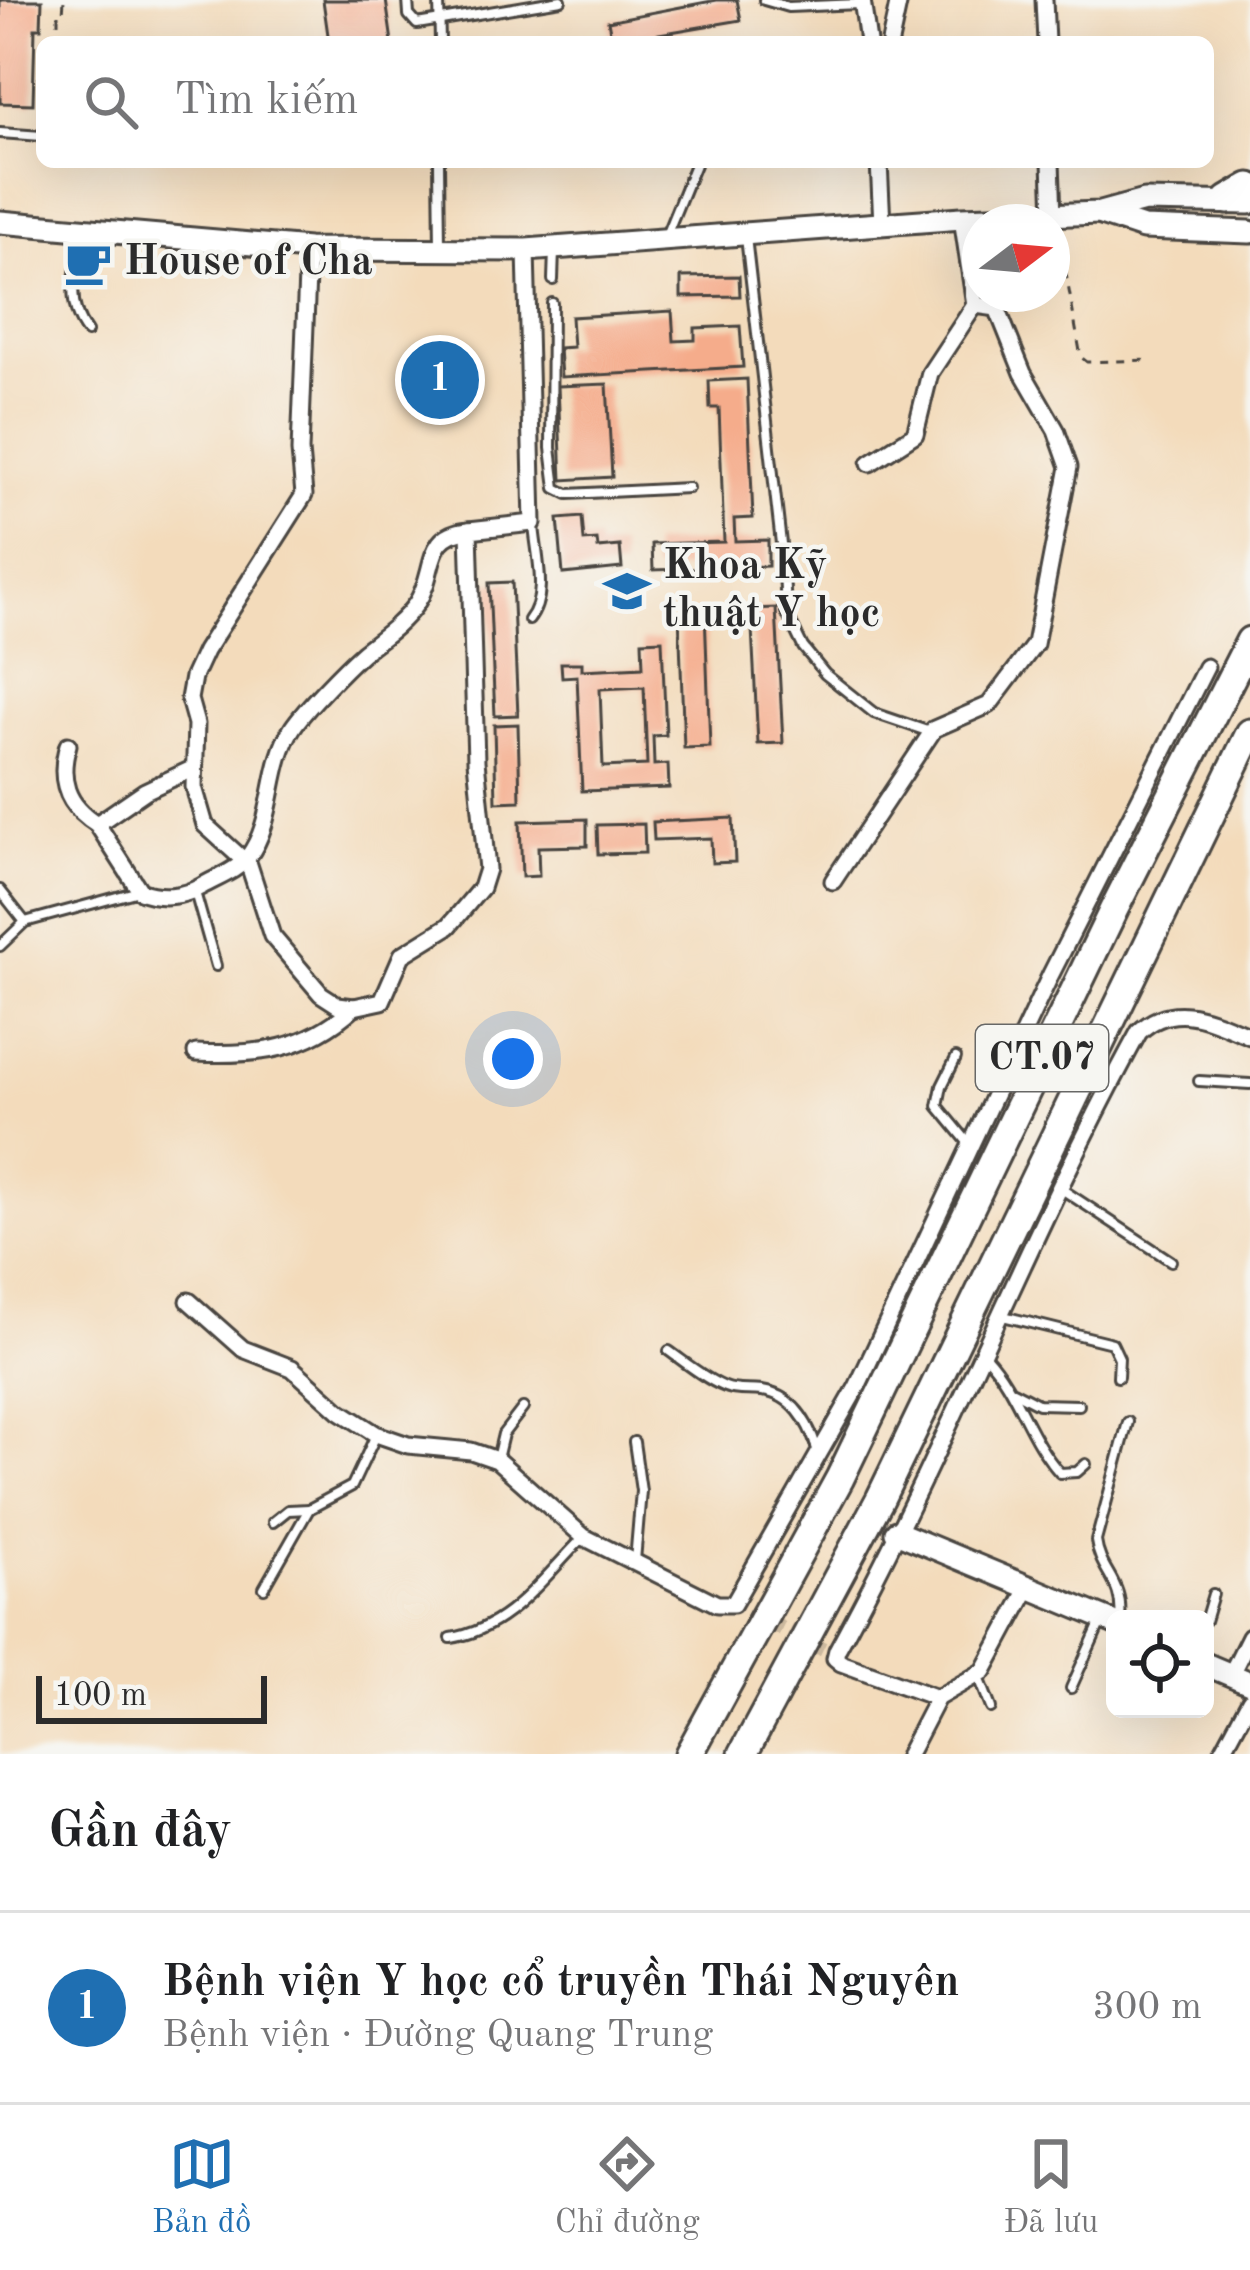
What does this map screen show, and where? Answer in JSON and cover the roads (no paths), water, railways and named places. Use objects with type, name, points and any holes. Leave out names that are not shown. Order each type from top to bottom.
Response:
[{"type":"highway","name":"CT.07","points":[[689,1754],[840,1478],[1114,909],[1250,641]]},
{"type":"highway","name":"CT.07","points":[[743,1754],[880,1499],[1250,733]]},
{"type":"main road","points":[[1070,216],[1100,214],[1144,201],[1243,197]]},
{"type":"main road","points":[[1100,214],[1143,228],[1250,232]]},
{"type":"main road","points":[[0,222],[308,249],[526,250],[962,218]]},
{"type":"main road","points":[[896,1532],[1106,1617]]},
{"type":"street","points":[[891,36],[899,0]]},
{"type":"street","points":[[1044,0],[1046,36]]},
{"type":"street","points":[[862,2],[867,36]]},
{"type":"street","points":[[879,168],[882,224]]},
{"type":"street","points":[[1050,204],[1051,168]]},
{"type":"street","points":[[308,249],[300,452],[304,495],[193,676],[189,699],[196,724],[197,805],[205,825],[253,873],[272,936],[321,994],[338,1005],[354,1007],[382,1000],[402,955],[449,926],[485,880],[469,530]]},
{"type":"street","points":[[68,745],[62,779],[75,806],[97,824],[140,891],[170,896],[195,890],[245,861],[263,824],[272,781],[294,726],[358,657],[403,621],[429,580],[441,538],[450,531],[533,523],[526,250]]},
{"type":"street","points":[[870,464],[915,434],[930,374],[970,312]]},
{"type":"street","points":[[833,881],[932,733],[949,720],[989,705],[1035,644],[1069,466],[997,312]]},
{"type":"street","points":[[189,1301],[243,1349],[292,1367],[340,1411],[376,1434],[408,1445],[471,1451],[496,1460],[584,1538],[717,1604],[740,1608],[972,1148],[1120,832],[1206,667]]},
{"type":"street","points":[[97,824],[131,799],[194,768]]},
{"type":"street","points":[[196,1052],[266,1051],[301,1042],[328,1031],[354,1007]]},
{"type":"street","points":[[937,1698],[841,1663],[829,1652],[985,1355],[1059,1187],[1139,1031],[1152,1020],[1179,1013],[1201,1016],[1250,1036]]},
{"type":"street","points":[[908,1754],[937,1698],[979,1675],[1028,1589]]},
{"type":"street","points":[[1240,1678],[1250,1636]]},
{"type":"street","points":[[1221,1754],[1250,1700]]},
{"type":"lane","points":[[407,0],[409,15],[417,24],[561,0]]},
{"type":"lane","points":[[439,0],[441,36]]},
{"type":"lane","points":[[764,0],[788,7],[862,2]]},
{"type":"lane","points":[[0,133],[36,136]]},
{"type":"lane","points":[[439,168],[440,249]]},
{"type":"lane","points":[[664,240],[694,168]]},
{"type":"lane","points":[[85,229],[73,282],[73,306],[87,332]]},
{"type":"lane","points":[[746,235],[785,612],[825,674],[874,713],[932,733]]},
{"type":"lane","points":[[553,280],[554,248]]},
{"type":"lane","points":[[552,302],[550,448],[556,488],[568,494],[688,488]]},
{"type":"lane","points":[[529,620],[536,612],[539,592],[533,523]]},
{"type":"lane","points":[[0,890],[25,922]]},
{"type":"lane","points":[[195,890],[216,966]]},
{"type":"lane","points":[[0,946],[25,922],[140,891]]},
{"type":"lane","points":[[956,1058],[937,1098],[938,1106],[972,1148]]},
{"type":"lane","points":[[1199,1081],[1250,1084]]},
{"type":"lane","points":[[1059,1187],[1172,1261]]},
{"type":"lane","points":[[1001,1316],[1112,1343],[1119,1358],[1118,1377]]},
{"type":"lane","points":[[669,1351],[717,1384],[732,1390],[764,1391],[790,1401],[811,1430],[819,1457]]},
{"type":"lane","points":[[985,1355],[1012,1390],[1060,1473],[1077,1472],[1086,1464]]},
{"type":"lane","points":[[1012,1390],[1038,1404],[1079,1405]]},
{"type":"lane","points":[[496,1460],[503,1434],[523,1408]]},
{"type":"lane","points":[[1115,1610],[1120,1591],[1100,1559],[1096,1541],[1129,1422]]},
{"type":"lane","points":[[273,1522],[288,1510],[309,1509],[352,1486],[376,1434]]},
{"type":"lane","points":[[634,1442],[641,1491],[634,1563]]},
{"type":"lane","points":[[264,1588],[309,1509]]},
{"type":"lane","points":[[451,1639],[476,1635],[509,1615],[584,1538]]},
{"type":"lane","points":[[1208,1610],[1213,1594]]},
{"type":"lane","points":[[1071,1688],[1106,1631]]},
{"type":"lane","points":[[979,1675],[991,1708]]},
{"type":"tunnel","points":[[748,1612],[823,1649]]},
{"type":"place","name":"House of Cha","points":[[88,263]]},
{"type":"place","name":"Bệnh viện Y học cổ truyền Thái Nguyên","points":[[440,380]]},
{"type":"place","name":"Khoa Kỹ thuật Y học","points":[[627,591]]}]
